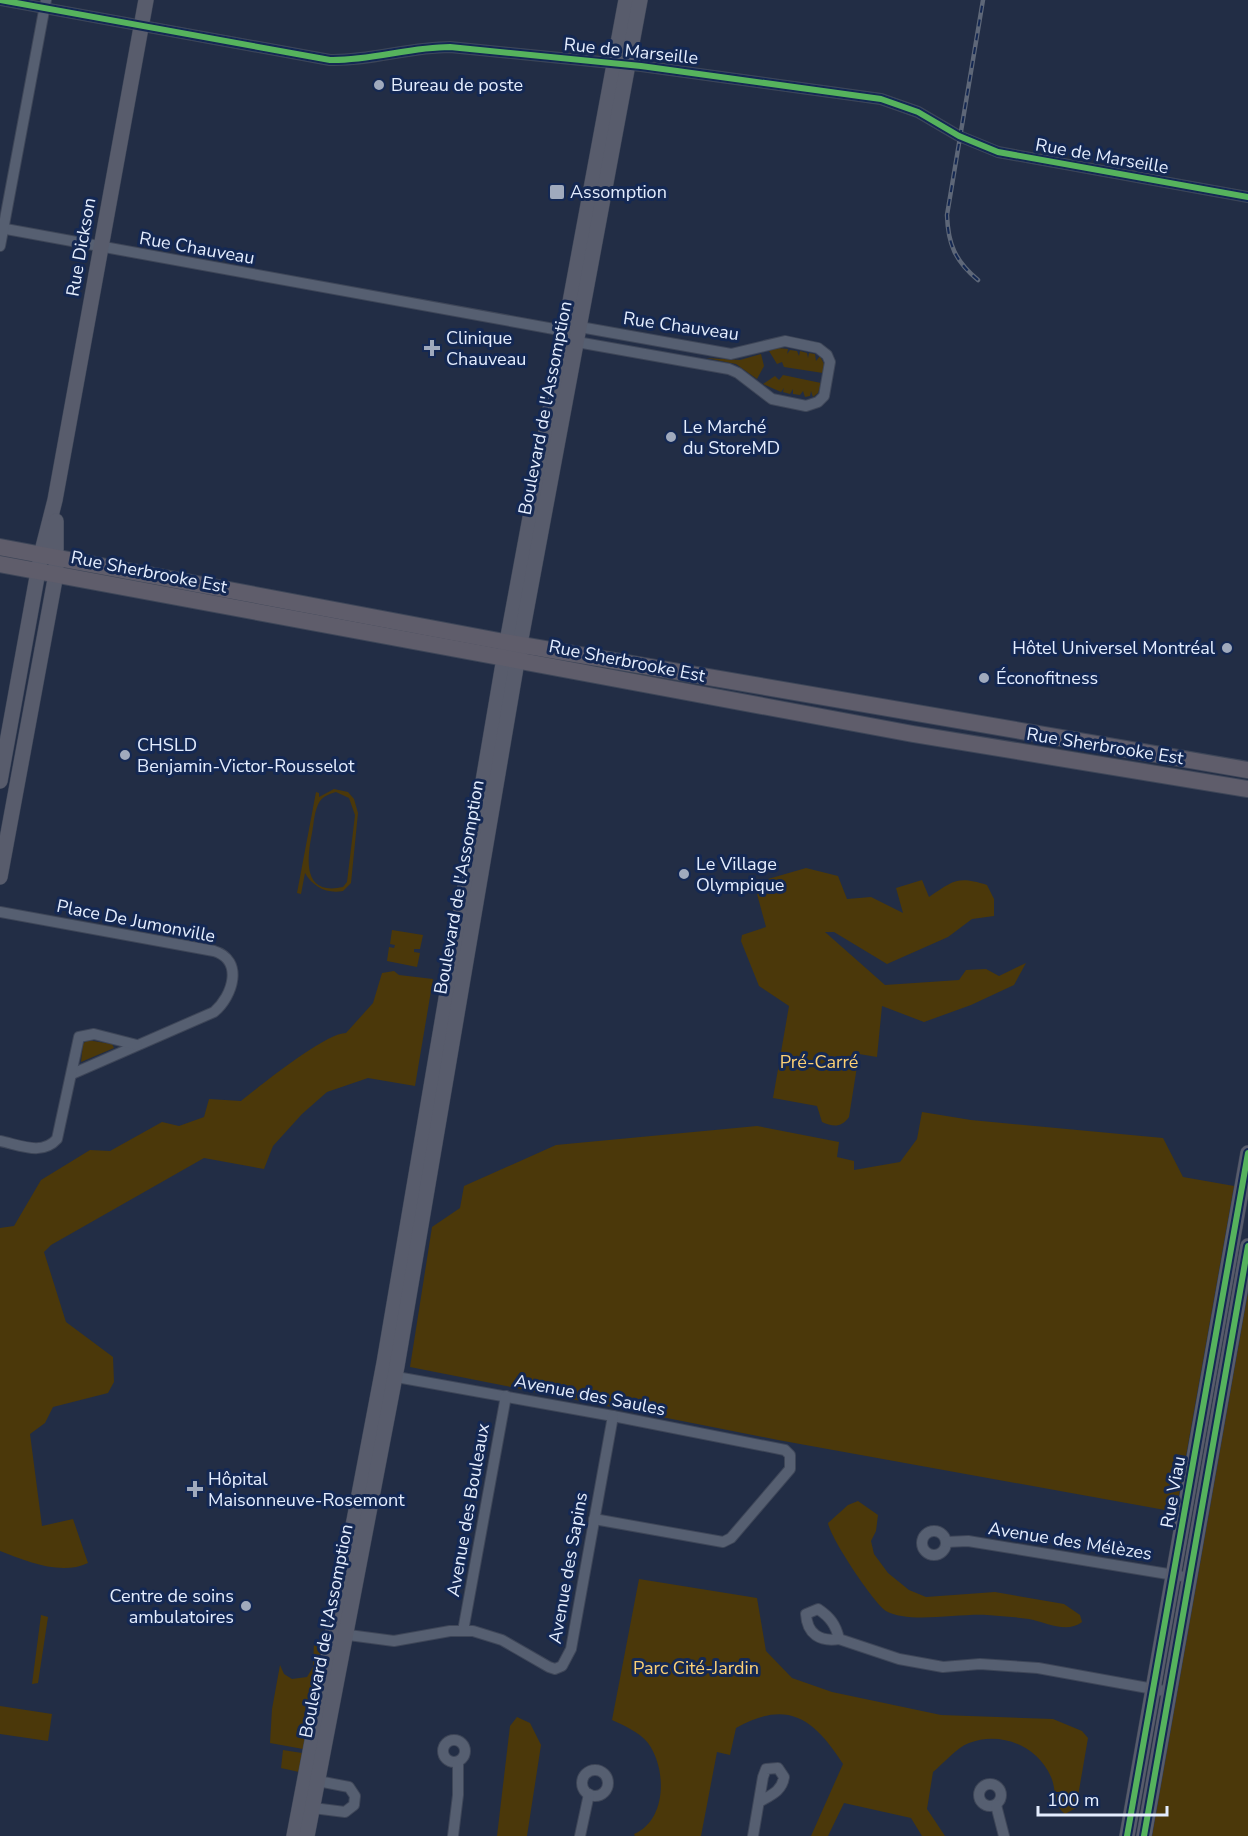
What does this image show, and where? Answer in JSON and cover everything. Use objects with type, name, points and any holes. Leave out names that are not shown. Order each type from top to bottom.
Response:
[{"type":"main road","name":"Rue Dickson","points":[[0,877],[48,564],[55,500],[146,0]]},
{"type":"main road","name":"Boulevard de l'Assomption","points":[[622,64],[626,0]]},
{"type":"main road","name":"Boulevard de l'Assomption","points":[[294,1836],[312,1780],[388,1376],[512,651],[574,333],[622,64],[640,0]]},
{"type":"main road","name":"Rue Sherbrooke Est","points":[[0,548],[48,564],[512,651],[913,734],[1248,789]]},
{"type":"main road","name":"Rue Sherbrooke Est","points":[[0,564],[48,564]]},
{"type":"main road","name":"Rue Dickson","points":[[0,781],[48,564]]},
{"type":"main road","name":"Rue Sherbrooke Est","points":[[512,651],[1248,770]]},
{"type":"main road","points":[[1070,760],[1073,741]]},
{"type":"main road","name":"Rue Viau","points":[[1144,1836],[1170,1692],[1182,1576],[1248,1153]]},
{"type":"main road","name":"Rue Viau","points":[[1127,1836],[1154,1689],[1182,1576],[1248,1246]]},
{"type":"main road","name":"Boulevard de l'Assomption","points":[[307,1836],[313,1808],[312,1780]]},
{"type":"street","name":"Rue de Marseille","points":[[0,0],[45,4],[141,26],[330,60],[361,60],[437,47],[622,64],[881,99],[918,112],[959,136],[998,152],[1248,197]]},
{"type":"street","points":[[0,246],[45,4]]},
{"type":"street","name":"Rue Chauveau","points":[[2,228],[574,333],[730,354],[780,341],[814,346],[825,352],[830,362],[826,391],[822,399],[810,405],[782,401],[762,394],[738,373],[729,369],[574,333]]},
{"type":"street","name":"Place De Jumonville","points":[[0,912],[214,951],[230,959],[233,969],[231,983],[223,1005],[214,1012],[72,1074]]},
{"type":"street","points":[[0,1140],[42,1149],[50,1148],[57,1139],[77,1042],[83,1035],[94,1034],[137,1045]]},
{"type":"street","name":"Avenue des Saules","points":[[388,1376],[613,1416],[785,1450],[790,1455],[790,1469],[731,1538],[723,1542],[594,1519]]},
{"type":"street","name":"Avenue des Bouleaux","points":[[463,1630],[506,1396]]},
{"type":"street","name":"Avenue des Sapins","points":[[339,1633],[394,1641],[463,1630],[502,1640],[549,1667],[555,1669],[562,1666],[568,1660],[571,1649],[613,1416]]},
{"type":"street","name":"Avenue des Mélèzes","points":[[946,1542],[968,1541],[1182,1576]]},
{"type":"street","points":[[839,1639],[899,1659],[943,1667],[980,1664],[1038,1668],[1170,1692]]},
{"type":"street","points":[[453,1836],[458,1795],[458,1762]]},
{"type":"street","points":[[312,1780],[349,1787],[355,1796],[354,1805],[345,1812],[313,1808]]},
{"type":"street","points":[[580,1836],[589,1794]]},
{"type":"street","points":[[753,1836],[759,1802]]},
{"type":"street","points":[[996,1805],[1004,1836]]},
{"type":"green space","points":[[777,348],[788,349],[787,354],[790,350],[797,351],[799,356],[800,351],[807,353],[808,358],[809,353],[815,354],[816,361],[820,356],[824,364],[823,373],[784,367],[782,362],[777,364],[769,351]]},
{"type":"green space","points":[[761,354],[764,366],[757,379],[736,364],[706,358],[740,360]]},
{"type":"green space","points":[[783,375],[821,383],[818,393],[813,397],[811,391],[810,396],[805,397],[803,391],[800,395],[793,394],[793,389],[790,394],[783,392],[784,388],[781,392],[763,384],[775,376],[779,380]]},
{"type":"green space","points":[[334,789],[348,792],[354,799],[358,813],[351,883],[343,891],[326,890],[312,882],[305,873],[301,894],[297,893],[316,792],[319,793],[319,797]],"holes":[[[336,792],[349,798],[355,815],[347,882],[343,887],[320,886],[314,881],[309,864],[316,808],[322,799]]]},
{"type":"green space","name":"Pré-Carré","points":[[806,868],[838,876],[847,899],[871,897],[903,913],[896,888],[922,880],[929,897],[957,881],[987,885],[994,899],[994,916],[972,919],[948,937],[887,964],[834,932],[825,932],[885,985],[959,980],[966,970],[986,969],[999,976],[1026,963],[1014,985],[971,1005],[924,1022],[882,1006],[877,1057],[859,1054],[849,1117],[837,1126],[822,1122],[817,1106],[773,1098],[789,1006],[759,986],[741,941],[742,935],[766,927],[754,883]]},
{"type":"green space","points":[[392,930],[423,935],[420,949],[414,949],[414,952],[420,953],[417,967],[387,961],[389,947],[394,948],[395,945],[390,944]]},
{"type":"green space","points":[[394,971],[399,975],[433,979],[415,1086],[368,1078],[327,1092],[302,1114],[273,1146],[264,1169],[204,1158],[51,1245],[44,1252],[66,1322],[113,1357],[114,1382],[108,1393],[53,1407],[45,1423],[30,1434],[42,1526],[73,1519],[88,1563],[78,1567],[55,1568],[32,1563],[0,1551],[0,1228],[14,1226],[41,1180],[90,1150],[110,1151],[162,1122],[179,1126],[204,1117],[209,1099],[241,1101],[309,1051],[336,1035],[346,1033],[373,1003],[382,973]]},
{"type":"green space","points":[[87,1040],[112,1044],[114,1048],[81,1062],[83,1044]]},
{"type":"green space","points":[[922,1112],[971,1120],[1163,1138],[1183,1177],[1234,1186],[1176,1512],[778,1440],[410,1367],[432,1227],[460,1208],[464,1186],[556,1145],[757,1126],[839,1142],[837,1157],[854,1161],[854,1170],[900,1162],[917,1139]]},
{"type":"green space","points":[[1248,1292],[1248,1836],[1152,1836]]},
{"type":"green space","points":[[858,1501],[878,1515],[876,1531],[871,1541],[874,1554],[888,1573],[909,1590],[926,1597],[995,1592],[1064,1604],[1080,1615],[1082,1622],[1063,1627],[1008,1617],[976,1615],[907,1617],[886,1611],[853,1570],[828,1523],[848,1505]]},
{"type":"green space","name":"Parc Cité-Jardin","points":[[639,1579],[757,1598],[766,1651],[792,1678],[832,1692],[941,1715],[1053,1719],[1082,1731],[1088,1738],[1076,1808],[1065,1814],[1058,1806],[1051,1777],[1037,1756],[1005,1740],[981,1740],[959,1749],[933,1772],[927,1809],[945,1836],[922,1836],[911,1818],[844,1803],[828,1836],[811,1836],[843,1764],[821,1735],[810,1725],[798,1718],[770,1715],[754,1719],[736,1728],[730,1755],[717,1752],[701,1836],[635,1836],[634,1834],[653,1818],[658,1806],[661,1780],[654,1754],[648,1743],[636,1732],[612,1720]]},
{"type":"green space","points":[[41,1615],[48,1617],[38,1683],[32,1684]]},
{"type":"green space","points":[[320,1639],[321,1647],[303,1749],[270,1743],[272,1709],[280,1665],[284,1674],[292,1679],[307,1677],[313,1667],[314,1642]]},
{"type":"green space","points":[[0,1706],[52,1714],[48,1741],[0,1734]]},
{"type":"green space","points":[[517,1717],[530,1723],[541,1745],[527,1836],[497,1836],[510,1726]]},
{"type":"green space","points":[[283,1750],[302,1753],[299,1772],[281,1768]]},
{"type":"railway","points":[[978,280],[958,259],[954,251],[949,235],[947,215],[983,0]]},
{"type":"cycle path","points":[[0,0],[330,60],[450,47],[641,66],[881,99],[918,112],[959,136],[998,152],[1248,197]]},
{"type":"cycle path","points":[[1127,1836],[1248,1153]]},
{"type":"cycle path","points":[[1144,1836],[1248,1246]]},
{"type":"place","name":"Bureau de poste","points":[[379,85]]},
{"type":"place","name":"Assomption","points":[[557,192]]},
{"type":"place","name":"Clinique Chauveau","points":[[432,348]]},
{"type":"place","name":"Le Marché du StoreMD","points":[[671,437]]},
{"type":"place","name":"Hôtel Universel Montréal","points":[[1227,648]]},
{"type":"place","name":"Éconofitness","points":[[984,678]]},
{"type":"place","name":"CHSLD Benjamin-Victor-Rousselot","points":[[125,755]]},
{"type":"place","name":"Le Village Olympique","points":[[684,874]]},
{"type":"place","name":"Hôpital Maisonneuve-Rosemont","points":[[195,1489]]},
{"type":"place","name":"Centre de soins ambulatoires","points":[[246,1606]]}]
